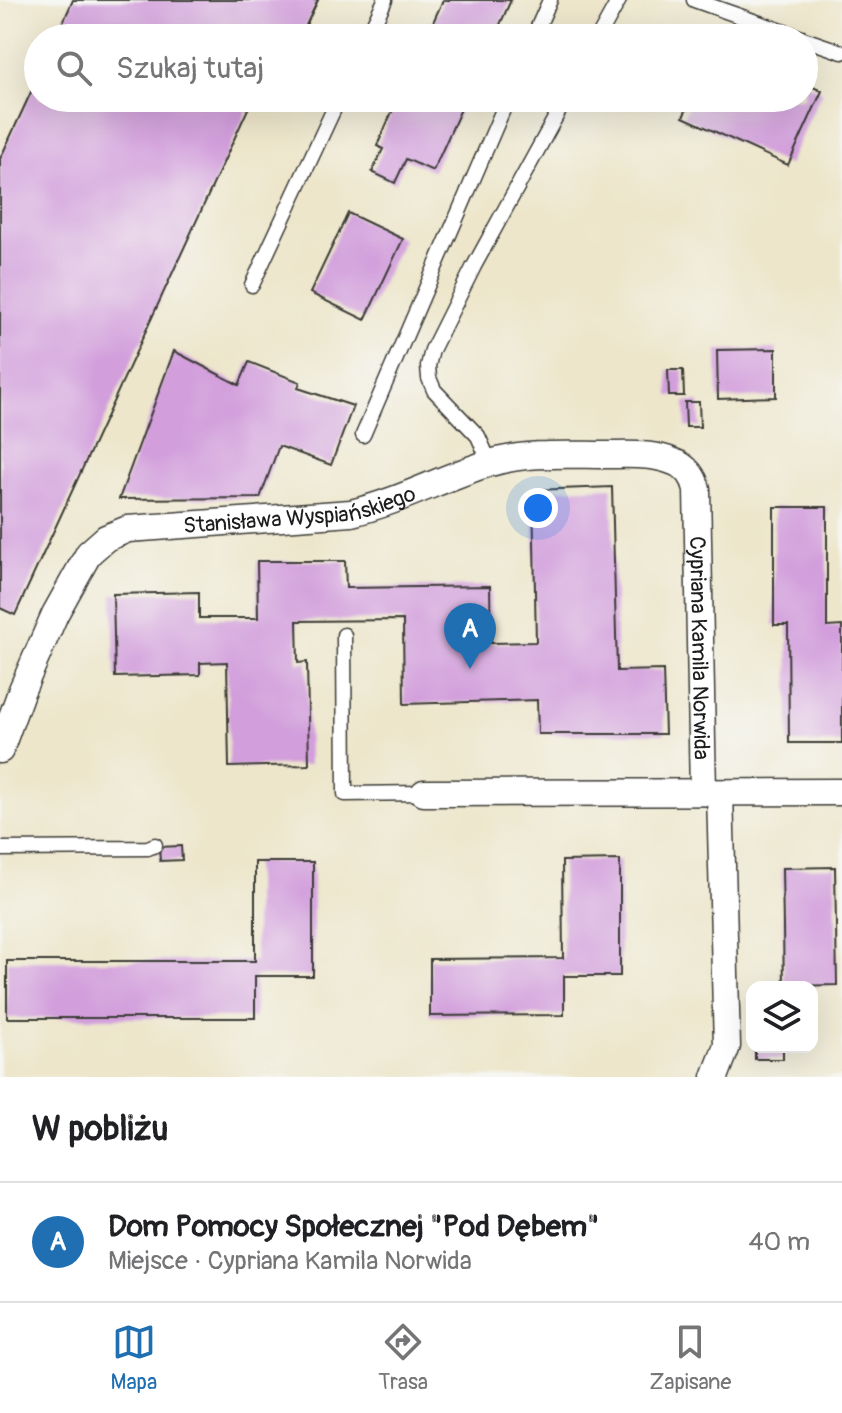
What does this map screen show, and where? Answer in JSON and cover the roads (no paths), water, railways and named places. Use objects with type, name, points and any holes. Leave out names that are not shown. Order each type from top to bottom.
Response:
[{"type":"street","name":"Stanisława Wyspiańskiego","points":[[0,750],[55,614],[89,553],[106,538],[128,529],[351,513],[377,507],[490,463],[540,454],[656,457],[677,462],[695,482],[698,503]]},
{"type":"street","name":"Cypriana Kamila Norwida","points":[[698,503],[711,792],[727,1046],[715,1077]]},
{"type":"street","name":"Cypriana Kamila Norwida","points":[[424,793],[842,792]]},
{"type":"lane","points":[[374,24],[385,0]]},
{"type":"lane","points":[[539,24],[550,0]]},
{"type":"lane","points":[[606,24],[619,0]]},
{"type":"lane","points":[[694,0],[763,24]]},
{"type":"lane","points":[[818,43],[842,52]]},
{"type":"lane","points":[[252,285],[332,112]]},
{"type":"lane","points":[[363,435],[502,112]]},
{"type":"lane","points":[[490,463],[478,436],[434,390],[428,366],[432,350],[474,266],[558,112]]},
{"type":"lane","points":[[344,635],[345,794],[424,793]]},
{"type":"lane","points":[[0,849],[148,848],[155,845]]},
{"type":"place","name":"Dom Pomocy Społecznej \"Pod Dębem\"","points":[[470,669]]}]
